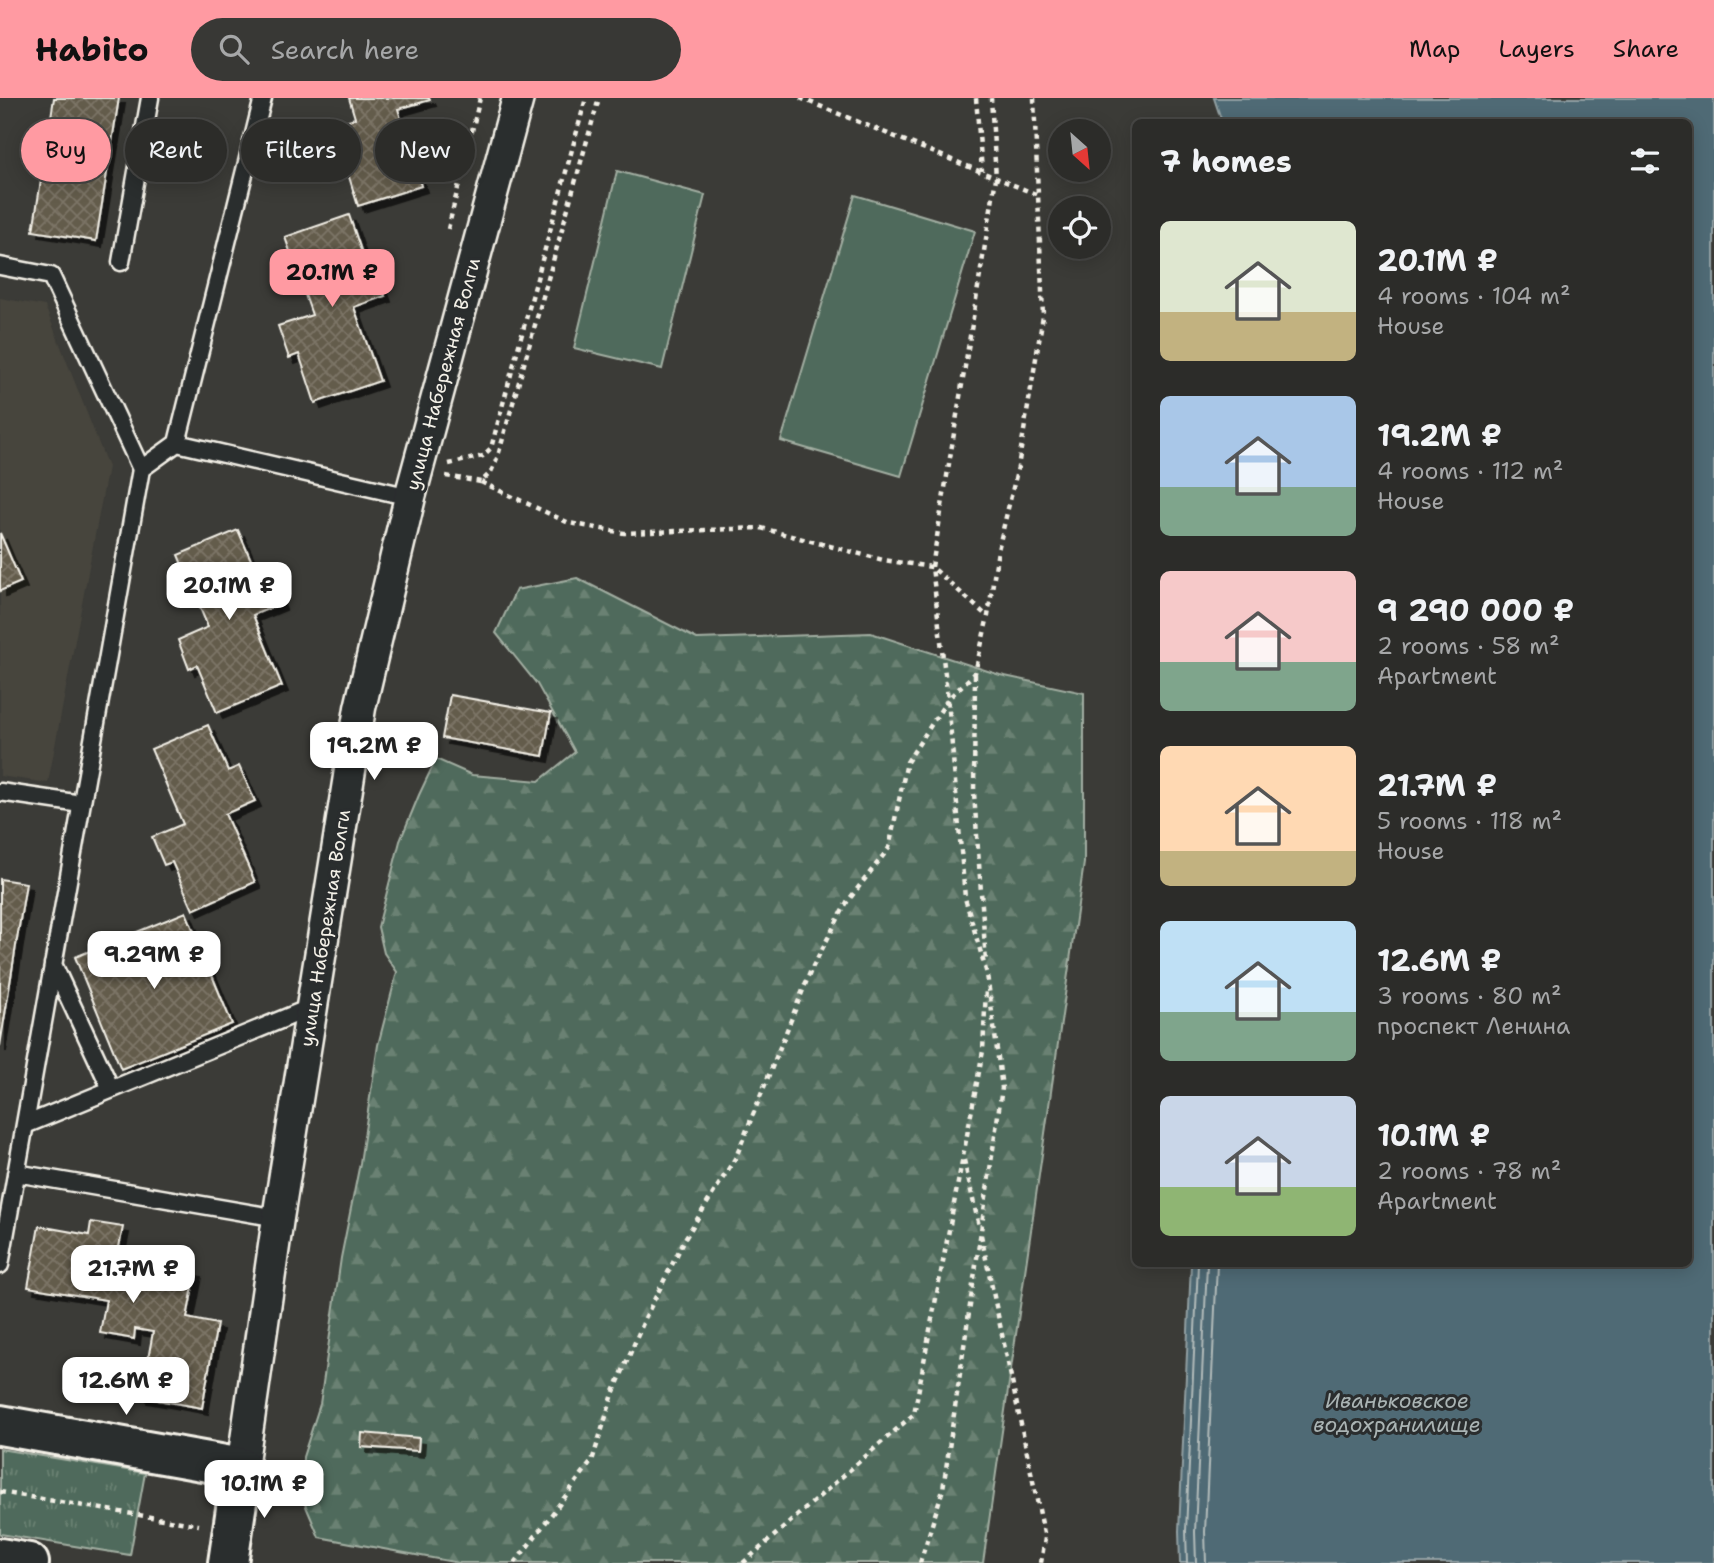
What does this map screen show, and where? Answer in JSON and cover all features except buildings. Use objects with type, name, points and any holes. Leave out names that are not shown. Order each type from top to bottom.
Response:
[{"type":"street","name":"улица Набережная Волги","points":[[228,1563],[278,1218],[360,708],[413,484],[518,98]]},
{"type":"street","points":[[0,1425],[242,1468]]},
{"type":"street","points":[[0,1558],[29,1563]]},
{"type":"lane","points":[[121,262],[150,98]]},
{"type":"lane","points":[[141,470],[177,443],[263,98]]},
{"type":"lane","points":[[0,266],[51,276],[141,470],[0,1265]]},
{"type":"lane","points":[[177,443],[413,484]]},
{"type":"lane","points":[[0,792],[81,804]]},
{"type":"lane","points":[[53,964],[111,1089]]},
{"type":"lane","points":[[24,1125],[312,1007]]},
{"type":"lane","points":[[16,1173],[278,1218]]},
{"type":"path","points":[[413,484],[483,456],[491,449],[586,98]]},
{"type":"path","points":[[481,482],[491,472],[498,456],[599,98]]},
{"type":"path","points":[[800,98],[1038,195]]},
{"type":"path","points":[[976,98],[982,171]]},
{"type":"path","points":[[743,1563],[914,1414],[983,1051],[987,974],[965,898],[932,567],[996,178],[991,98]]},
{"type":"path","points":[[920,1563],[943,1489],[1002,1088],[987,974],[974,793],[975,673],[988,616],[998,550],[1023,443],[1043,316],[1034,98]]},
{"type":"path","points":[[413,484],[481,482],[569,523],[624,533],[761,528],[883,560],[932,567],[988,616]]},
{"type":"path","points":[[515,1563],[592,1461],[613,1394],[646,1316],[685,1237],[736,1157],[811,970],[847,902],[889,848],[906,762],[947,699],[975,673]]},
{"type":"path","points":[[964,1155],[1045,1538],[1041,1563]]},
{"type":"path","points":[[0,1492],[199,1525]]},
{"type":"shaded area","points":[[0,298],[45,306],[108,467],[48,783],[0,776]]},
{"type":"green space","points":[[617,171],[705,195],[662,369],[574,348]]},
{"type":"green space","points":[[855,195],[975,231],[901,476],[781,441]]},
{"type":"green space","points":[[577,578],[697,639],[871,633],[1000,675],[1084,693],[1084,863],[983,1563],[459,1563],[319,1537],[302,1497],[303,1457],[320,1404],[341,1258],[360,1163],[378,1045],[397,972],[384,953],[378,927],[400,841],[436,759],[472,775],[539,781],[575,752],[537,684],[496,633],[516,590]]},
{"type":"green space","points":[[0,1449],[145,1473],[130,1555],[0,1534]]},
{"type":"water","name":"Иваньковское водохранилище","points":[[1214,98],[1714,98],[1714,1563],[1180,1563],[1179,1531],[1191,1267],[1692,1267],[1692,119],[1221,119]]}]
